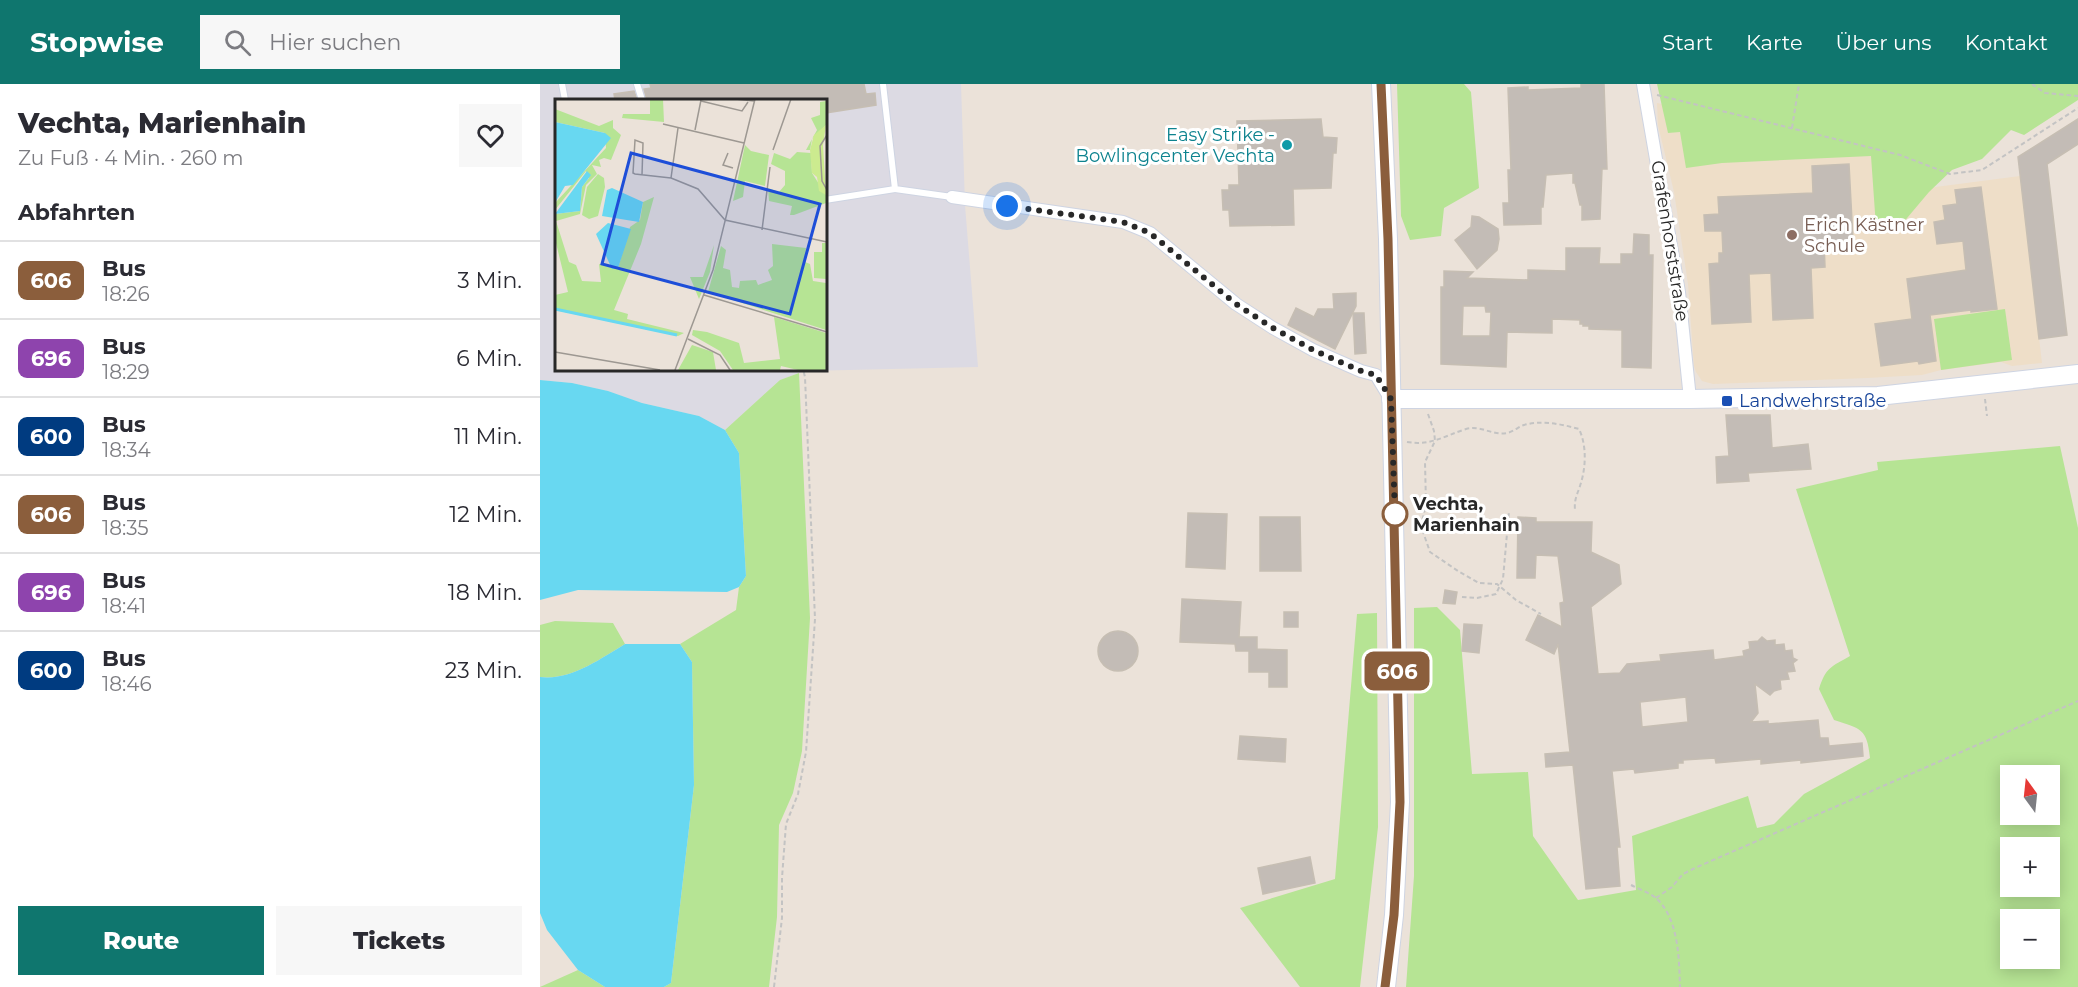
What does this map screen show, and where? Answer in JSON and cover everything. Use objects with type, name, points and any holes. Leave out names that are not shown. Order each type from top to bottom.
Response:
[{"type":"main road","points":[[1381,84],[1394,440],[1400,802],[1394,915],[1386,987]]},
{"type":"main road","points":[[1391,399],[1690,399],[1878,396],[2078,374]]},
{"type":"street","name":"Grafenhorststraße","points":[[1643,88],[1679,292],[1690,399]]},
{"type":"street","points":[[952,196],[1123,222],[1150,233],[1236,304],[1273,328],[1313,350],[1361,371],[1376,375],[1391,399]]},
{"type":"lane","points":[[562,84],[565,99]]},
{"type":"lane","points":[[637,84],[642,99]]},
{"type":"lane","points":[[883,84],[895,189]]},
{"type":"lane","points":[[826,200],[895,189],[952,196]]},
{"type":"path","points":[[1792,128],[1799,84]]},
{"type":"path","points":[[2032,84],[2045,93],[2078,96]]},
{"type":"path","points":[[1643,88],[1900,155],[1950,174],[1982,170],[2078,108]]},
{"type":"path","points":[[774,987],[782,918],[786,824],[798,794],[806,752],[815,619],[805,377],[802,370]]},
{"type":"path","points":[[1428,399],[1428,415],[1435,441],[1425,462],[1426,504],[1421,526],[1430,552],[1479,583],[1497,584],[1516,600],[1541,614]]},
{"type":"path","points":[[1394,440],[1418,444],[1479,427],[1508,433],[1523,425],[1554,422],[1579,429],[1585,464],[1574,501],[1575,510]]},
{"type":"path","points":[[1462,597],[1477,598],[1496,594],[1501,587],[1509,511]]},
{"type":"path","points":[[1656,898],[1672,887],[1683,874],[1695,868],[2078,701]]},
{"type":"path","points":[[1632,885],[1656,898],[1669,916],[1678,948],[1680,987]]},
{"type":"shaded area","points":[[540,84],[961,84],[965,205],[978,367],[805,371],[780,380],[725,430],[699,416],[572,383],[540,380]]},
{"type":"shaded area","name":"Erich Kästner Schule","points":[[1657,103],[1869,150],[1897,192],[2020,176],[2042,363],[2012,366],[2001,362],[1941,370],[1922,375],[1867,378],[1713,384],[1702,381],[1694,366],[1688,284],[1674,192],[1658,125]]},
{"type":"green space","points":[[1397,84],[1464,84],[1471,92],[1479,188],[1444,208],[1441,236],[1410,240],[1401,216]]},
{"type":"green space","points":[[1657,84],[2078,84],[2078,100],[2024,135],[2011,130],[1982,159],[1952,170],[1929,192],[1902,224],[1876,227],[1871,156],[1722,163],[1686,168],[1680,132],[1668,133]]},
{"type":"green space","points":[[2005,309],[2012,360],[1941,370],[1934,319]]},
{"type":"green space","points":[[799,373],[810,618],[802,751],[793,793],[779,825],[777,917],[769,987],[664,987],[671,983],[694,785],[692,662],[680,644],[736,610],[739,587],[746,576],[739,453],[725,430],[780,380]]},
{"type":"green space","points":[[2060,446],[2078,528],[2078,987],[1406,987],[1414,876],[1414,608],[1437,607],[1460,630],[1472,774],[1528,772],[1533,836],[1578,900],[1636,890],[1632,836],[1748,796],[1757,828],[1774,824],[1804,794],[1870,758],[1864,735],[1856,728],[1834,720],[1819,689],[1830,668],[1850,656],[1796,489],[1878,470],[1877,462]]},
{"type":"green space","points":[[1377,613],[1378,827],[1360,987],[1300,987],[1240,908],[1335,879],[1357,614]]},
{"type":"green space","points":[[555,621],[613,623],[625,644],[584,668],[562,676],[540,677],[540,625]]},
{"type":"green space","points":[[578,970],[605,987],[540,987]]},
{"type":"water","points":[[540,380],[572,383],[608,391],[642,403],[699,416],[725,430],[739,453],[746,576],[739,587],[727,592],[578,590],[540,600]]},
{"type":"water","points":[[625,644],[680,644],[692,662],[694,785],[671,983],[664,987],[605,987],[578,970],[547,930],[540,913],[540,677],[562,676],[584,668]]},
{"type":"building","points":[[650,84],[864,84],[866,94],[875,93],[876,105],[826,113],[826,99],[647,99],[644,89],[651,88]]},
{"type":"building","points":[[1581,84],[1604,84],[1607,169],[1602,169],[1600,219],[1582,220],[1582,205],[1580,205],[1575,183],[1573,183],[1573,173],[1546,175],[1541,224],[1504,225],[1503,203],[1509,203],[1508,170],[1511,170],[1508,88],[1528,87],[1528,90],[1581,88]]},
{"type":"building","points":[[634,91],[637,99],[615,99],[614,94]]},
{"type":"building","name":"Easy Strike - Bowlingcenter Vechta","points":[[1321,119],[1323,137],[1337,138],[1336,153],[1333,153],[1331,188],[1293,189],[1294,225],[1230,226],[1229,210],[1223,210],[1222,190],[1229,190],[1229,185],[1239,185],[1237,121]]},
{"type":"building","points":[[2078,119],[2078,144],[2047,164],[2067,335],[2039,339],[2018,157]]},
{"type":"building","points":[[1849,164],[1853,240],[1824,242],[1825,267],[1811,268],[1813,318],[1773,320],[1771,273],[1749,274],[1751,322],[1712,324],[1709,264],[1719,263],[1719,253],[1723,253],[1722,231],[1705,231],[1704,215],[1719,214],[1718,197],[1813,193],[1812,166]]},
{"type":"building","points":[[1981,187],[1997,309],[1930,315],[1936,361],[1881,366],[1875,324],[1912,319],[1907,279],[1966,270],[1963,241],[1937,244],[1934,222],[1945,220],[1943,206],[1957,204],[1955,190]]},
{"type":"building","points":[[1472,216],[1479,217],[1498,229],[1499,239],[1497,250],[1477,269],[1455,240],[1471,227]]},
{"type":"building","points":[[1634,234],[1649,235],[1649,255],[1653,255],[1651,368],[1622,367],[1622,330],[1589,329],[1589,326],[1580,324],[1580,320],[1552,319],[1552,333],[1507,332],[1506,367],[1441,364],[1441,287],[1444,287],[1444,271],[1473,272],[1467,278],[1528,280],[1528,270],[1566,271],[1566,248],[1600,248],[1599,264],[1621,264],[1621,254],[1633,254]],"holes":[[[1463,306],[1485,306],[1486,312],[1491,312],[1490,336],[1462,336]]]},
{"type":"building","points":[[1356,293],[1356,306],[1335,349],[1288,325],[1296,308],[1314,317],[1318,309],[1334,309],[1333,294]]},
{"type":"building","points":[[1353,313],[1364,313],[1366,353],[1355,354]]},
{"type":"building","points":[[1726,415],[1770,415],[1772,448],[1808,444],[1811,469],[1748,473],[1749,481],[1717,483],[1716,457],[1729,456]]},
{"type":"building","points":[[1188,513],[1227,514],[1225,569],[1186,567]]},
{"type":"building","points":[[1260,517],[1300,517],[1301,571],[1260,571]]},
{"type":"building","points":[[1518,517],[1536,518],[1536,522],[1592,522],[1591,552],[1619,565],[1621,584],[1591,607],[1598,674],[1620,673],[1627,664],[1661,661],[1660,655],[1713,650],[1714,660],[1744,656],[1743,651],[1750,649],[1749,642],[1758,641],[1762,637],[1767,641],[1775,640],[1775,645],[1784,644],[1785,651],[1792,650],[1793,658],[1797,660],[1793,663],[1795,671],[1787,672],[1789,679],[1780,680],[1781,689],[1770,695],[1755,684],[1758,713],[1751,722],[1768,721],[1768,724],[1818,720],[1820,738],[1828,738],[1829,746],[1862,743],[1863,756],[1801,763],[1801,760],[1761,764],[1761,759],[1716,763],[1715,758],[1683,760],[1683,763],[1678,763],[1678,768],[1635,773],[1634,769],[1612,771],[1620,847],[1617,847],[1620,886],[1586,889],[1573,765],[1546,767],[1545,754],[1570,752],[1558,644],[1554,654],[1526,640],[1538,615],[1562,627],[1560,603],[1564,602],[1558,556],[1536,555],[1535,578],[1517,578]],"holes":[[[1686,697],[1688,722],[1642,727],[1640,702]]]},
{"type":"building","points":[[1445,590],[1457,592],[1455,604],[1443,603]]},
{"type":"building","points":[[1182,599],[1241,602],[1239,637],[1257,637],[1257,649],[1287,650],[1287,687],[1269,687],[1269,672],[1249,672],[1249,651],[1236,651],[1235,644],[1180,642]]},
{"type":"building","points":[[1284,612],[1298,612],[1298,627],[1284,627]]},
{"type":"building","points":[[1464,624],[1482,625],[1479,653],[1462,651]]},
{"type":"building","points":[[1118,631],[1126,632],[1132,637],[1137,643],[1137,659],[1132,665],[1126,670],[1118,671],[1110,670],[1104,665],[1099,659],[1098,651],[1099,643],[1104,637],[1110,632]]},
{"type":"building","points":[[1240,736],[1286,739],[1285,762],[1238,759]]},
{"type":"building","points":[[1310,857],[1315,883],[1263,894],[1258,868]]},
{"type":"bus line","name":"606","points":[[1381,84],[1394,440],[1400,802],[1394,915],[1385,987]]},
{"type":"place","name":"Easy Strike - Bowlingcenter Vechta","points":[[1287,145]]},
{"type":"place","name":"Erich Kästner Schule","points":[[1792,235]]},
{"type":"place","name":"Landwehrstraße","points":[[1727,401]]},
{"type":"place","name":"Vechta, Marienhain","points":[[1395,514]]},
{"type":"route","points":[[1007,206],[1123,222],[1150,233],[1236,304],[1273,328],[1313,350],[1361,371],[1376,375],[1391,399],[1395,514]]}]
